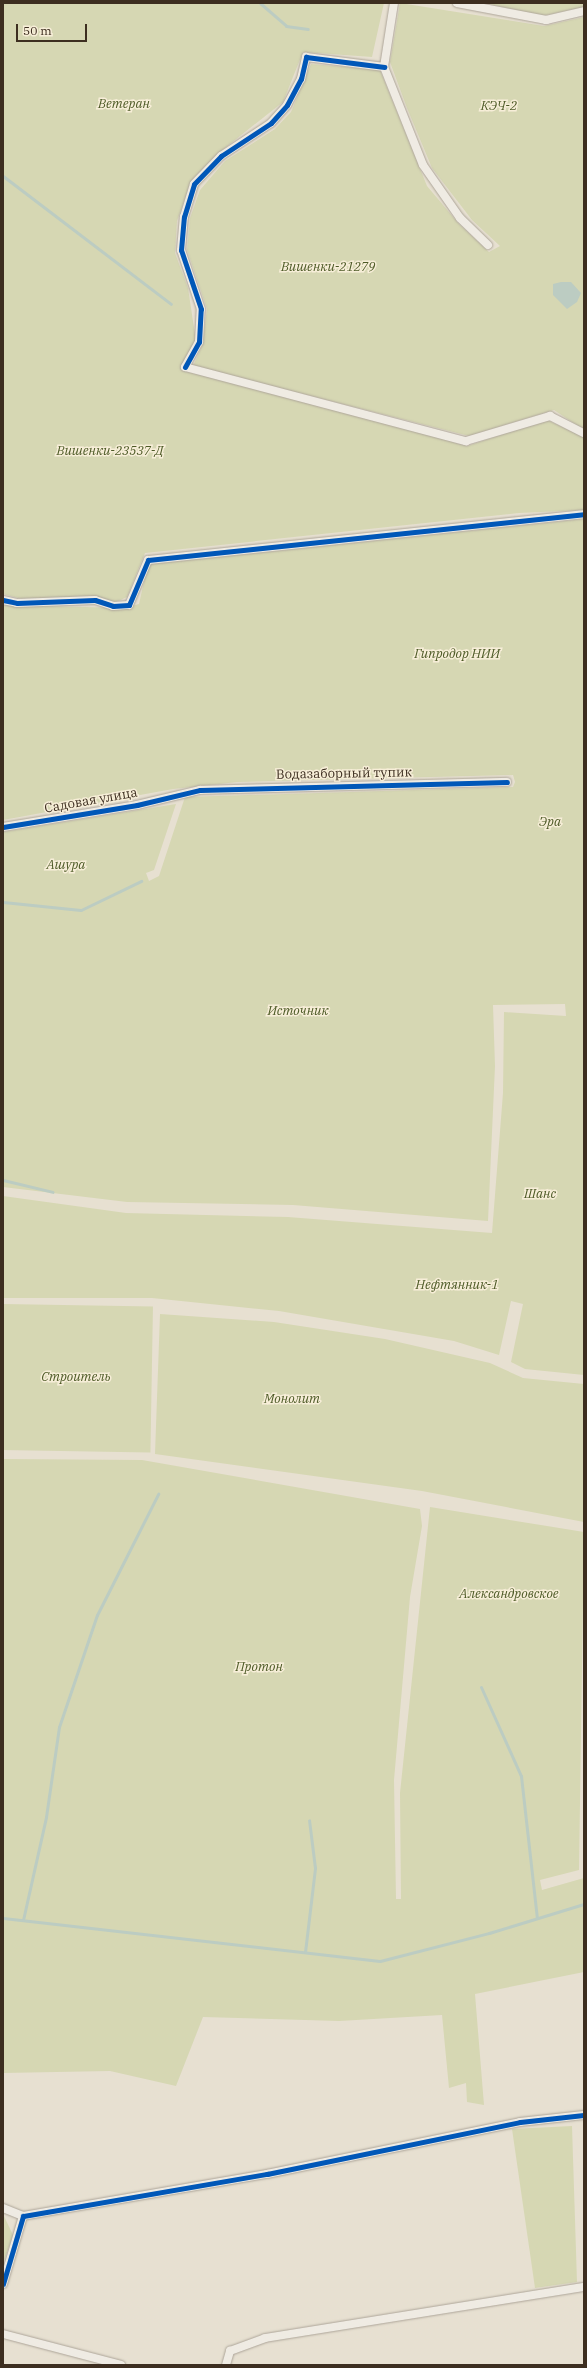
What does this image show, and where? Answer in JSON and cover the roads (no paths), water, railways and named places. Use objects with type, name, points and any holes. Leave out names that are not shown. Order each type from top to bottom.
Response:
[{"type":"street","points":[[394,3],[384,67],[423,165],[460,218],[488,245]]},
{"type":"street","points":[[457,3],[546,20],[584,11]]},
{"type":"street","points":[[384,67],[306,57],[301,79],[287,105],[272,123],[221,156],[194,184],[184,217],[181,250],[201,309],[199,342],[185,367],[466,441],[550,416],[584,433]]},
{"type":"street","points":[[3,600],[17,603],[95,600],[113,606],[129,605],[148,560],[584,514]]},
{"type":"street","name":"Водазаборный тупик","points":[[181,794],[241,787],[507,782]]},
{"type":"street","name":"Садовая улица","points":[[3,827],[137,805],[181,794]]},
{"type":"street","points":[[3,2208],[24,2216],[267,2174],[520,2122],[584,2115]]},
{"type":"street","points":[[3,2284],[24,2216]]},
{"type":"street","points":[[226,2365],[230,2351],[265,2338],[584,2286]]},
{"type":"street","points":[[3,2334],[121,2365]]},
{"type":"waterway","points":[[260,3],[286,26],[308,29]]},
{"type":"waterway","points":[[3,176],[171,304]]},
{"type":"waterway","points":[[3,902],[81,910],[141,881]]},
{"type":"waterway","points":[[3,1180],[53,1192]]},
{"type":"waterway","points":[[23,1920],[46,1817],[59,1727],[97,1615],[158,1494]]},
{"type":"waterway","points":[[481,1687],[521,1776],[537,1918]]},
{"type":"waterway","points":[[305,1952],[315,1868],[309,1820]]},
{"type":"waterway","points":[[3,1918],[380,1961],[489,1933],[584,1904]]},
{"type":"park label","name":"Ветеран","points":[[124,104]]},
{"type":"park label","name":"КЭЧ-2","points":[[499,106]]},
{"type":"park label","name":"Вишенки-21279","points":[[328,267]]},
{"type":"park label","name":"Вишенки-23537-Д","points":[[110,451]]},
{"type":"park label","name":"Гипродор НИИ","points":[[457,654]]},
{"type":"park label","name":"Эра","points":[[550,822]]},
{"type":"park label","name":"Ашура","points":[[66,865]]},
{"type":"park label","name":"Источник","points":[[298,1011]]},
{"type":"park label","name":"Шанс","points":[[540,1194]]},
{"type":"park label","name":"Нефтянник-1","points":[[457,1285]]},
{"type":"park label","name":"Строитель","points":[[76,1377]]},
{"type":"park label","name":"Монолит","points":[[292,1399]]},
{"type":"park label","name":"Александровское","points":[[509,1594]]},
{"type":"park label","name":"Протон","points":[[259,1667]]}]
